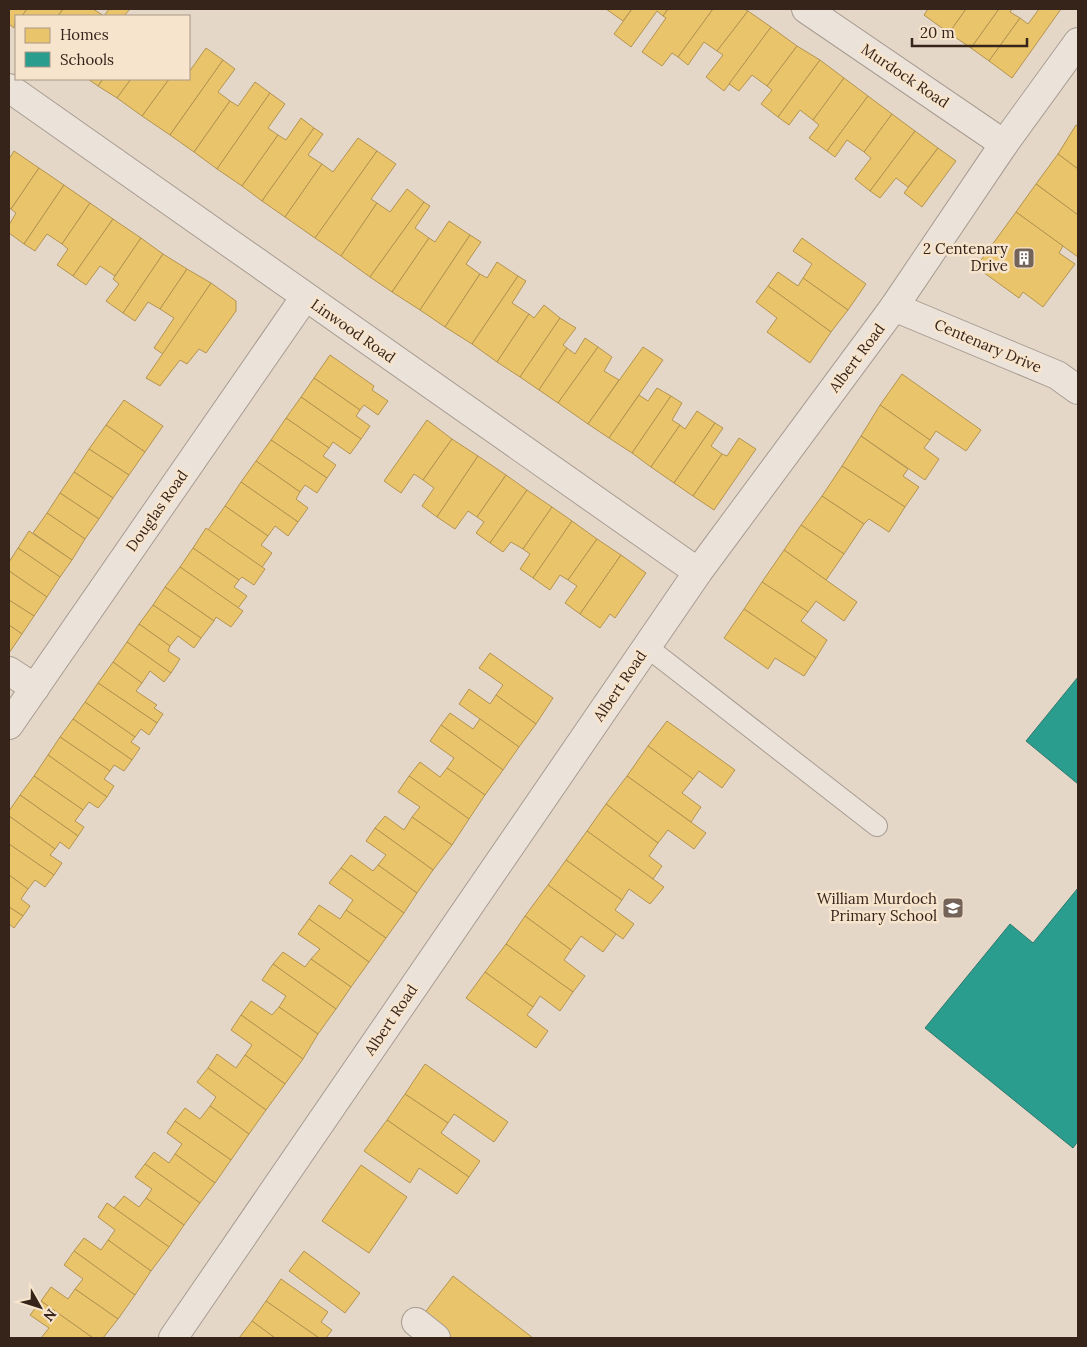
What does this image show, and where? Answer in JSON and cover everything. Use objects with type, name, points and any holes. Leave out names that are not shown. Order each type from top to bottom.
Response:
[{"type":"street","name":"Murdock Road","points":[[806,9],[1004,144]]},
{"type":"street","name":"Albert Road","points":[[173,1338],[698,572],[894,307],[1004,144],[1078,42]]},
{"type":"street","name":"Linwood Road","points":[[9,88],[698,572]]},
{"type":"street","name":"Douglas Road","points":[[9,725],[305,297]]},
{"type":"street","name":"Centenary Drive","points":[[894,307],[1057,375],[1078,390]]},
{"type":"street","points":[[9,671],[35,688]]},
{"type":"lane","points":[[647,647],[877,826]]},
{"type":"building: Homes","points":[[9,9],[27,9],[23,15],[15,15],[14,28],[9,24]]},
{"type":"building: Homes","points":[[27,9],[63,9],[59,15],[23,15]]},
{"type":"building: Homes","points":[[63,9],[93,9],[102,15],[59,15]]},
{"type":"building: Homes","points":[[109,9],[130,9],[125,15],[105,15]]},
{"type":"building: Homes","points":[[606,9],[632,9],[623,21]]},
{"type":"building: Homes","points":[[632,9],[668,9],[663,16],[657,11],[631,47],[614,34]]},
{"type":"building: Homes","points":[[668,9],[713,9],[678,57],[672,53],[662,66],[642,52],[666,18],[663,16]]},
{"type":"building: Homes","points":[[713,9],[744,9],[748,11],[717,51],[704,42],[688,65],[678,57]]},
{"type":"building: Homes","points":[[928,9],[966,9],[949,33],[924,15]]},
{"type":"building: Homes","points":[[966,9],[999,9],[971,48],[949,33]]},
{"type":"building: Homes","points":[[999,9],[1012,9],[1010,12],[1020,18],[989,61],[971,48]]},
{"type":"building: Homes","points":[[1039,9],[1061,9],[1012,78],[989,61],[1020,18],[1028,24]]},
{"type":"building: Homes","points":[[748,11],[771,27],[724,91],[706,77],[723,55],[717,51]]},
{"type":"building: Homes","points":[[771,27],[797,46],[767,86],[752,75],[739,91],[729,84]]},
{"type":"building: Homes","points":[[797,46],[820,60],[778,117],[761,104],[772,90],[767,86]]},
{"type":"building: Homes","points":[[206,48],[223,60],[170,135],[142,116],[168,80],[190,80],[190,71]]},
{"type":"building: Homes","points":[[223,60],[235,69],[218,92],[230,101],[194,152],[170,135]]},
{"type":"building: Homes","points":[[820,60],[844,78],[813,120],[800,110],[789,125],[778,117]]},
{"type":"building: Homes","points":[[844,78],[868,96],[827,151],[809,138],[819,125],[813,120]]},
{"type":"building: Homes","points":[[89,80],[102,80],[98,86]]},
{"type":"building: Homes","points":[[102,80],[130,80],[117,98],[98,86]]},
{"type":"building: Homes","points":[[130,80],[168,80],[142,116],[117,98]]},
{"type":"building: Homes","points":[[255,82],[270,93],[217,169],[194,152],[230,101],[238,106]]},
{"type":"building: Homes","points":[[270,93],[285,104],[268,128],[278,135],[242,186],[217,169]]},
{"type":"building: Homes","points":[[868,96],[892,114],[864,152],[847,140],[835,157],[827,151]]},
{"type":"building: Homes","points":[[892,114],[915,131],[870,191],[855,179],[871,158],[864,152]]},
{"type":"building: Homes","points":[[301,118],[314,128],[262,201],[242,186],[278,135],[286,140]]},
{"type":"building: Homes","points":[[1076,125],[1078,126],[1078,169],[1058,154]]},
{"type":"building: Homes","points":[[314,128],[323,134],[308,155],[322,164],[285,217],[262,201]]},
{"type":"building: Homes","points":[[915,131],[938,148],[908,187],[896,178],[880,198],[870,191]]},
{"type":"building: Homes","points":[[358,138],[377,151],[315,238],[285,217],[322,164],[333,172]]},
{"type":"building: Homes","points":[[938,148],[956,161],[922,207],[904,193]]},
{"type":"building: Homes","points":[[14,151],[39,168],[11,209],[9,208],[9,159]]},
{"type":"building: Homes","points":[[377,151],[396,164],[371,199],[377,203],[341,256],[315,238]]},
{"type":"building: Homes","points":[[1058,154],[1078,169],[1078,215],[1036,184]]},
{"type":"building: Homes","points":[[39,168],[64,185],[24,244],[9,233],[9,225],[16,213],[11,209]]},
{"type":"building: Homes","points":[[1036,184],[1078,215],[1078,257],[1016,212]]},
{"type":"building: Homes","points":[[64,185],[90,203],[62,244],[47,234],[35,251],[24,244]]},
{"type":"building: Homes","points":[[407,189],[424,202],[370,277],[341,256],[377,203],[390,212]]},
{"type":"building: Homes","points":[[424,202],[430,206],[415,228],[429,238],[392,292],[370,277]]},
{"type":"building: Homes","points":[[90,203],[113,219],[73,276],[57,265],[68,249],[62,244]]},
{"type":"building: Homes","name":"2 Centenary Drive","points":[[1016,212],[1063,246],[1059,253],[1075,264],[1043,307],[1023,292],[1019,298],[976,267]]},
{"type":"building: Homes","points":[[113,219],[141,238],[115,276],[100,266],[86,285],[73,276]]},
{"type":"building: Homes","points":[[449,221],[470,235],[420,310],[392,292],[429,238],[435,242]]},
{"type":"building: Homes","points":[[470,235],[481,242],[466,264],[480,274],[445,327],[420,310]]},
{"type":"building: Homes","points":[[141,238],[163,254],[123,313],[106,301],[119,284],[113,279]]},
{"type":"building: Homes","points":[[802,238],[866,284],[848,310],[803,278],[812,264],[793,251]]},
{"type":"building: Homes","points":[[163,254],[187,269],[160,309],[148,302],[135,321],[123,313]]},
{"type":"building: Homes","points":[[497,262],[518,276],[472,344],[445,327],[480,274],[487,278]]},
{"type":"building: Homes","points":[[187,269],[211,283],[163,354],[154,348],[174,318],[160,309]]},
{"type":"building: Homes","points":[[778,272],[798,286],[803,278],[848,310],[831,332],[768,286]]},
{"type":"building: Homes","points":[[518,276],[526,281],[512,303],[529,314],[497,362],[472,344]]},
{"type":"building: Homes","points":[[211,283],[236,301],[236,311],[206,353],[199,349],[187,364],[180,360],[160,386],[146,378]]},
{"type":"building: Homes","points":[[768,286],[831,332],[810,363],[767,332],[777,318],[756,302]]},
{"type":"building: Homes","points":[[544,305],[560,318],[520,377],[497,362],[529,314],[534,318]]},
{"type":"building: Homes","points":[[560,318],[576,328],[563,345],[567,348],[539,390],[520,377]]},
{"type":"building: Homes","points":[[585,338],[598,347],[558,403],[539,390],[567,348],[575,354]]},
{"type":"building: Homes","points":[[598,347],[612,357],[604,371],[619,380],[588,424],[558,403]]},
{"type":"building: Homes","points":[[643,347],[663,360],[609,438],[588,424]]},
{"type":"building: Homes","points":[[330,355],[374,386],[372,390],[388,401],[378,415],[364,405],[360,410],[314,378]]},
{"type":"building: Homes","points":[[902,374],[981,430],[966,451],[936,431],[930,440],[880,405]]},
{"type":"building: Homes","points":[[314,378],[360,410],[356,416],[370,426],[361,439],[301,397]]},
{"type":"building: Homes","points":[[657,388],[671,396],[632,453],[609,438],[639,395],[648,401]]},
{"type":"building: Homes","points":[[671,396],[682,403],[672,420],[680,425],[651,467],[632,453]]},
{"type":"building: Homes","points":[[301,397],[361,439],[350,454],[333,442],[329,448],[286,418]]},
{"type":"building: Homes","points":[[124,400],[163,426],[145,452],[106,425]]},
{"type":"building: Homes","points":[[880,405],[930,440],[924,448],[939,459],[925,480],[861,436]]},
{"type":"building: Homes","points":[[697,411],[715,423],[674,483],[651,467],[680,425],[685,429]]},
{"type":"building: Homes","points":[[286,418],[329,448],[323,456],[336,465],[327,478],[271,440]]},
{"type":"building: Homes","points":[[427,420],[452,439],[423,480],[414,474],[401,493],[384,481]]},
{"type":"building: Homes","points":[[715,423],[723,428],[711,446],[722,454],[693,496],[674,483]]},
{"type":"building: Homes","points":[[106,425],[145,452],[129,475],[89,449]]},
{"type":"building: Homes","points":[[861,436],[908,469],[903,476],[919,487],[905,507],[842,466]]},
{"type":"building: Homes","points":[[739,438],[756,449],[714,510],[693,496],[722,454],[727,456]]},
{"type":"building: Homes","points":[[452,439],[478,456],[437,517],[422,506],[434,488],[423,480]]},
{"type":"building: Homes","points":[[271,440],[327,478],[317,493],[305,485],[300,492],[256,461]]},
{"type":"building: Homes","points":[[89,449],[129,475],[113,498],[74,472]]},
{"type":"building: Homes","points":[[478,456],[506,475],[477,517],[468,511],[455,529],[437,517]]},
{"type":"building: Homes","points":[[256,461],[300,492],[296,499],[308,508],[298,522],[241,482]]},
{"type":"building: Homes","points":[[842,466],[905,507],[889,532],[869,519],[864,524],[822,496]]},
{"type":"building: Homes","points":[[74,472],[113,498],[99,519],[60,493]]},
{"type":"building: Homes","points":[[506,475],[527,490],[490,543],[476,533],[484,522],[477,517]]},
{"type":"building: Homes","points":[[241,482],[298,522],[288,536],[275,526],[268,536],[225,506]]},
{"type":"building: Homes","points":[[527,490],[552,507],[523,549],[511,542],[503,552],[490,543]]},
{"type":"building: Homes","points":[[60,493],[99,519],[85,539],[47,513]]},
{"type":"building: Homes","points":[[822,496],[864,524],[844,554],[801,525]]},
{"type":"building: Homes","points":[[225,506],[268,536],[261,545],[272,553],[262,567],[208,530]]},
{"type":"building: Homes","points":[[552,507],[572,521],[533,578],[520,569],[530,554],[523,549]]},
{"type":"building: Homes","points":[[47,513],[85,539],[72,560],[33,533]]},
{"type":"building: Homes","points":[[572,521],[597,539],[568,580],[560,575],[550,590],[533,578]]},
{"type":"building: Homes","points":[[801,525],[844,554],[826,580],[784,550]]},
{"type":"building: Homes","points":[[206,528],[265,569],[254,585],[242,577],[239,580],[193,548]]},
{"type":"building: Homes","points":[[29,531],[72,560],[60,577],[18,548]]},
{"type":"building: Homes","points":[[597,539],[621,555],[580,614],[565,603],[577,586],[568,580]]},
{"type":"building: Homes","points":[[18,548],[60,577],[47,597],[9,571],[9,562]]},
{"type":"building: Homes","points":[[193,548],[239,580],[234,587],[247,596],[238,608],[180,567]]},
{"type":"building: Homes","points":[[784,550],[857,602],[844,621],[816,601],[808,612],[762,582]]},
{"type":"building: Homes","points":[[621,555],[646,573],[615,618],[610,614],[600,628],[580,614]]},
{"type":"building: Homes","points":[[180,567],[243,611],[231,627],[216,617],[214,621],[165,587]]},
{"type":"building: Homes","points":[[9,571],[47,597],[34,616],[9,600]]},
{"type":"building: Homes","points":[[762,582],[808,612],[801,621],[827,640],[816,658],[744,609]]},
{"type":"building: Homes","points":[[165,587],[214,621],[201,638],[153,605]]},
{"type":"building: Homes","points":[[9,600],[34,616],[22,634],[9,625]]},
{"type":"building: Homes","points":[[153,605],[201,638],[194,648],[178,636],[170,646],[139,624]]},
{"type":"building: Homes","points":[[744,609],[816,658],[804,676],[775,658],[768,669],[724,638]]},
{"type":"building: Homes","points":[[139,624],[170,646],[168,651],[180,659],[171,673],[127,642]]},
{"type":"building: Homes","points":[[9,625],[22,634],[9,653]]},
{"type":"building: Homes","points":[[127,642],[171,673],[164,682],[150,671],[142,683],[113,662]]},
{"type":"building: Homes","points":[[490,653],[553,698],[536,724],[496,695],[503,685],[479,668]]},
{"type":"building: Homes","points":[[113,662],[142,683],[136,691],[157,705],[154,708],[163,714],[157,723],[98,683]]},
{"type":"building: Homes","points":[[98,683],[157,723],[149,735],[141,729],[135,737],[85,702]]},
{"type":"building: Homes","points":[[469,689],[490,704],[496,695],[536,724],[519,747],[459,704]]},
{"type":"building: Homes","points":[[85,702],[135,737],[131,742],[140,748],[132,760],[73,719]]},
{"type":"building: Homes","points":[[450,713],[473,729],[480,719],[519,747],[503,770],[441,725]]},
{"type":"building: Homes","points":[[73,719],[132,760],[124,771],[114,765],[110,771],[60,737]]},
{"type":"building: Homes","points":[[667,721],[735,770],[722,788],[699,771],[693,779],[648,746]]},
{"type":"building: Homes","points":[[441,725],[503,770],[485,795],[447,768],[454,758],[430,741]]},
{"type":"building: Homes","points":[[60,737],[110,771],[104,779],[114,786],[107,797],[48,755]]},
{"type":"building: Homes","points":[[648,746],[693,779],[682,793],[701,807],[691,822],[627,776]]},
{"type":"building: Homes","points":[[48,755],[107,797],[98,808],[89,802],[83,810],[34,776]]},
{"type":"building: Homes","points":[[420,762],[440,777],[447,768],[485,795],[469,819],[409,776]]},
{"type":"building: Homes","points":[[34,776],[83,810],[75,821],[84,827],[78,836],[20,795]]},
{"type":"building: Homes","points":[[409,776],[469,819],[452,845],[412,817],[420,807],[398,792]]},
{"type":"building: Homes","points":[[627,776],[706,833],[694,849],[668,830],[658,843],[606,804]]},
{"type":"building: Homes","points":[[20,795],[78,836],[69,849],[60,842],[55,849],[9,816],[9,811]]},
{"type":"building: Homes","points":[[606,804],[658,843],[649,856],[662,866],[653,879],[587,831]]},
{"type":"building: Homes","points":[[9,816],[55,849],[50,855],[62,863],[54,875],[9,844]]},
{"type":"building: Homes","points":[[385,816],[404,830],[412,817],[452,845],[433,870],[375,828]]},
{"type":"building: Homes","points":[[375,828],[433,870],[417,893],[378,865],[386,855],[366,841]]},
{"type":"building: Homes","points":[[587,831],[664,887],[650,904],[629,889],[622,900],[566,860]]},
{"type":"building: Homes","points":[[9,844],[54,875],[45,887],[35,880],[28,889],[9,875]]},
{"type":"building: Homes","points":[[351,855],[373,871],[378,865],[417,893],[404,913],[341,868]]},
{"type":"building: Homes","points":[[566,860],[622,900],[615,910],[634,924],[623,939],[548,885]]},
{"type":"building: Homes","points":[[341,868],[404,913],[386,938],[346,910],[353,900],[329,883]]},
{"type":"building: Homes","points":[[9,875],[28,889],[21,899],[30,906],[23,916],[9,907]]},
{"type":"building: Homes","points":[[548,885],[616,934],[603,952],[581,936],[571,950],[525,916]]},
{"type":"building: Homes","points":[[319,905],[340,919],[346,910],[386,938],[369,962],[309,919]]},
{"type":"building: Homes","points":[[9,907],[23,916],[14,928],[9,924]]},
{"type":"building: Homes","points":[[525,916],[571,950],[564,960],[585,976],[573,992],[506,944]]},
{"type":"building: Homes","points":[[309,919],[369,962],[351,987],[311,959],[320,949],[298,934]]},
{"type":"building: Homes","points":[[506,944],[573,992],[560,1011],[540,996],[533,1007],[485,972]]},
{"type":"building: Homes","points":[[283,952],[305,967],[311,959],[351,987],[336,1009],[273,964]]},
{"type":"building: Homes","points":[[273,964],[336,1009],[318,1034],[279,1007],[286,996],[262,980]]},
{"type":"building: Homes","points":[[485,972],[533,1007],[527,1015],[548,1031],[536,1048],[466,998]]},
{"type":"building: Homes","points":[[251,1001],[272,1015],[279,1007],[318,1034],[303,1059],[241,1015]]},
{"type":"building: Homes","points":[[241,1015],[303,1059],[285,1084],[245,1055],[252,1045],[231,1030]]},
{"type":"building: Homes","points":[[217,1054],[236,1068],[245,1055],[285,1084],[266,1110],[208,1068]]},
{"type":"building: Homes","points":[[425,1064],[508,1122],[494,1142],[454,1114],[448,1123],[405,1094]]},
{"type":"building: Homes","points":[[208,1068],[266,1110],[249,1134],[210,1106],[216,1097],[197,1082]]},
{"type":"building: Homes","points":[[405,1094],[448,1123],[441,1133],[480,1161],[469,1177],[387,1120]]},
{"type":"building: Homes","points":[[210,1106],[249,1134],[231,1160],[175,1121],[185,1108],[200,1119]]},
{"type":"building: Homes","points":[[387,1120],[469,1177],[457,1194],[419,1168],[410,1183],[364,1151]]},
{"type":"building: Homes","points":[[175,1121],[231,1160],[215,1183],[175,1154],[182,1144],[167,1133]]},
{"type":"building: Homes","points":[[154,1152],[169,1163],[175,1154],[215,1183],[200,1203],[145,1164]]},
{"type":"building: Homes","points":[[145,1164],[200,1203],[184,1225],[146,1198],[152,1189],[135,1177]]},
{"type":"building: Homes","points":[[361,1165],[407,1197],[369,1253],[322,1221]]},
{"type":"building: Homes","points":[[124,1196],[139,1207],[146,1198],[184,1225],[169,1247],[114,1208]]},
{"type":"building: Homes","points":[[107,1203],[169,1247],[151,1271],[108,1240],[115,1230],[98,1217]]},
{"type":"building: Homes","points":[[84,1238],[101,1250],[108,1240],[151,1271],[135,1295],[74,1251]]},
{"type":"building: Homes","points":[[74,1251],[135,1295],[118,1319],[75,1289],[83,1279],[64,1265]]},
{"type":"building: Homes","points":[[304,1251],[360,1293],[345,1313],[289,1271]]},
{"type":"building: Homes","points":[[453,1276],[533,1338],[452,1338],[423,1315]]},
{"type":"building: Homes","points":[[281,1279],[328,1312],[321,1322],[332,1330],[326,1338],[319,1338],[266,1301]]},
{"type":"building: Homes","points":[[51,1287],[68,1299],[75,1289],[118,1319],[103,1338],[93,1338],[41,1301]]},
{"type":"building: Homes","points":[[41,1301],[93,1338],[41,1338],[49,1328],[30,1315]]},
{"type":"building: Homes","points":[[266,1301],[319,1338],[275,1338],[252,1321]]},
{"type":"building: Homes","points":[[252,1321],[275,1338],[239,1338]]},
{"type":"building: Schools","points":[[1078,677],[1078,784],[1026,741]]},
{"type":"building: Schools","points":[[1078,888],[1078,1141],[1073,1148],[925,1028],[1010,924],[1033,943]]},
{"type":"place","name":"2 Centenary Drive","points":[[1024,258]]},
{"type":"place","name":"William Murdoch Primary School","points":[[953,908]]}]
